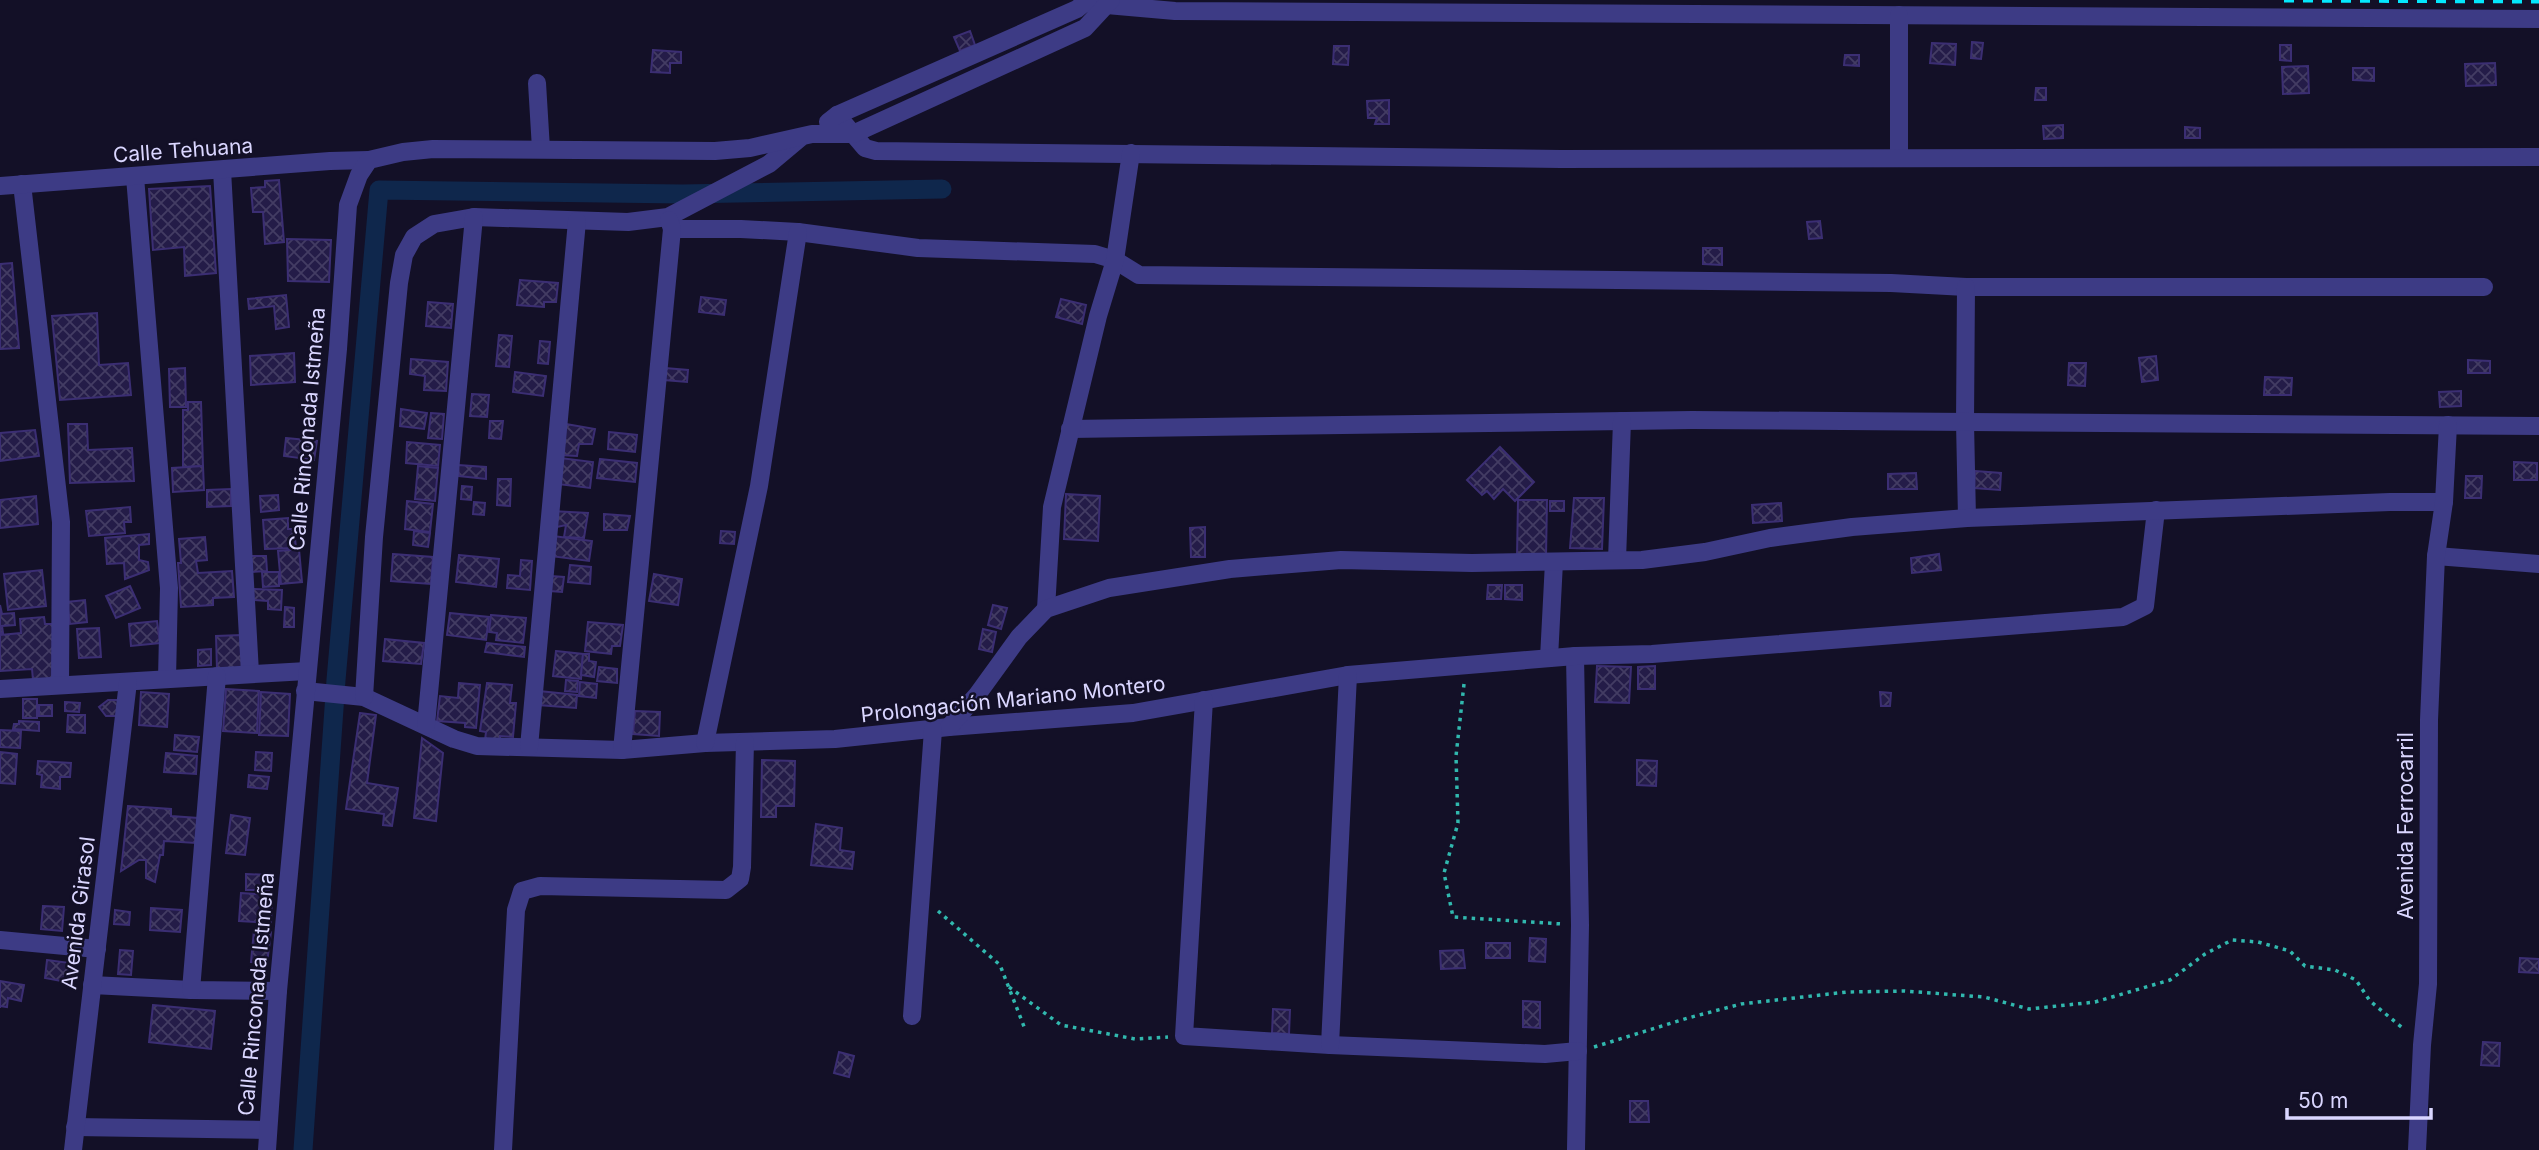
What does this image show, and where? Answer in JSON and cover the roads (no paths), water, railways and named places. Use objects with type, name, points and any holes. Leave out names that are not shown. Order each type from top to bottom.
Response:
[{"type":"street","points":[[369,160],[403,152],[433,149],[715,152],[750,148],[807,135],[853,134],[1085,27],[1097,2]]},
{"type":"street","points":[[622,750],[670,223],[688,208],[769,164],[837,115],[1077,9],[1097,2],[1175,11],[2539,19]]},
{"type":"street","points":[[1899,15],[1899,158]]},
{"type":"street","points":[[537,83],[541,149]]},
{"type":"street","points":[[837,115],[865,148],[876,152],[1561,159],[2539,157]]},
{"type":"street","points":[[1046,609],[1052,507],[1097,316],[1115,260],[1131,153]]},
{"type":"street","name":"Calle Tehuana","points":[[0,186],[369,160]]},
{"type":"street","name":"Calle Rinconada Istmeña","points":[[267,1150],[278,991],[338,349],[348,205],[359,175],[369,160]]},
{"type":"street","points":[[222,170],[250,673]]},
{"type":"street","points":[[135,177],[169,588],[167,679]]},
{"type":"street","points":[[22,184],[61,522],[60,684]]},
{"type":"street","points":[[426,725],[474,217]]},
{"type":"street","points":[[357,696],[399,283],[404,255],[414,237],[434,223],[474,217],[670,223],[798,232],[918,248],[1095,254],[1115,260],[1139,275],[1891,283],[1966,287],[2484,287]]},
{"type":"street","points":[[529,747],[577,221]]},
{"type":"street","points":[[705,743],[759,486],[798,232]]},
{"type":"street","points":[[1966,287],[1967,518]]},
{"type":"street","points":[[1070,429],[1622,421],[2539,426]]},
{"type":"street","points":[[1617,560],[1622,421]]},
{"type":"street","name":"Avenida Ferrocarril","points":[[2417,1150],[2428,984],[2429,720],[2436,556],[2444,502],[2448,425]]},
{"type":"street","points":[[912,1016],[920,897],[941,728],[978,695],[1019,637],[1046,609],[1108,588],[1230,569],[1341,560],[1472,563],[1642,560],[1852,527],[1967,518],[2444,502]]},
{"type":"street","name":"Prolongación Mariano Montero","points":[[305,691],[357,696],[454,739],[477,746],[622,750],[705,743],[835,739],[1133,713],[1348,675],[2123,617],[2145,606],[2156,510]]},
{"type":"street","points":[[2436,556],[2539,564]]},
{"type":"street","points":[[1549,658],[1554,562]]},
{"type":"street","points":[[1575,656],[1580,925],[1576,1150]]},
{"type":"street","points":[[0,689],[307,671]]},
{"type":"street","points":[[1330,1045],[1348,675]]},
{"type":"street","points":[[191,990],[216,676]]},
{"type":"street","name":"Avenida Girasol","points":[[72,1150],[128,682]]},
{"type":"street","points":[[1204,701],[1184,1036],[1545,1054],[1578,1051]]},
{"type":"street","points":[[503,1150],[516,910],[522,891],[540,886],[726,890],[740,879],[743,867],[745,742]]},
{"type":"street","points":[[0,940],[97,949]]},
{"type":"street","points":[[92,985],[278,991]]},
{"type":"street","points":[[75,1126],[267,1130]]},
{"type":"waterway","points":[[303,1150],[336,680],[379,190],[682,194],[942,189]]},
{"type":"railway","points":[[2284,0],[2539,1]]}]
